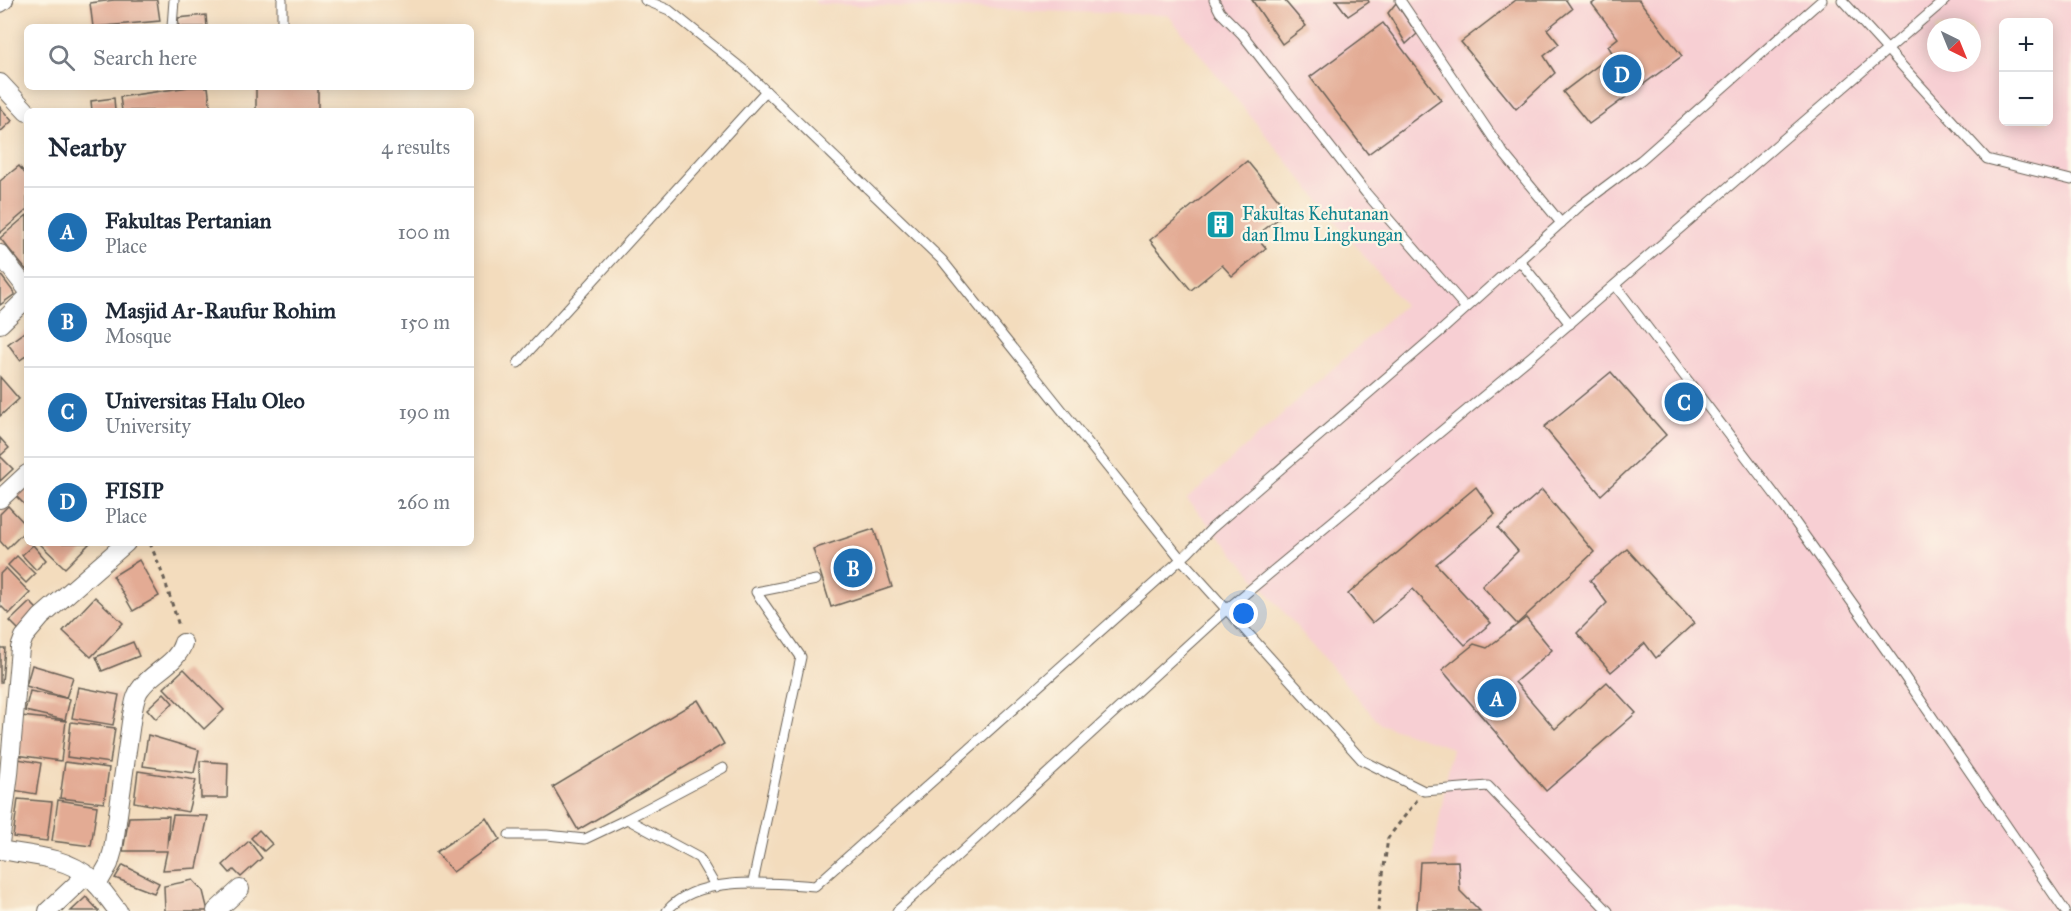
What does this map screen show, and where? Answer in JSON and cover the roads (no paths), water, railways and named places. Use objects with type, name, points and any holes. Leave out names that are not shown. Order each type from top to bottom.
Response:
[{"type":"street","points":[[0,3],[4,0]]},
{"type":"street","points":[[0,83],[24,109]]},
{"type":"street","points":[[0,254],[24,285]]},
{"type":"street","points":[[0,324],[24,301]]},
{"type":"street","points":[[0,499],[24,477]]},
{"type":"street","points":[[0,843],[9,774],[20,648],[24,637],[41,617],[123,546]]},
{"type":"street","points":[[48,911],[80,881],[93,881],[109,864],[137,695],[145,684],[180,652],[183,643]]},
{"type":"street","points":[[0,850],[57,861],[76,868],[93,881],[118,911]]},
{"type":"street","points":[[216,911],[240,889]]},
{"type":"lane","points":[[172,24],[174,0]]},
{"type":"lane","points":[[282,0],[282,24]]},
{"type":"lane","points":[[645,0],[669,10],[745,71],[942,260],[1181,559],[1362,760],[1424,791],[1488,786],[1608,911]]},
{"type":"lane","points":[[1214,0],[1220,12],[1242,34],[1366,193],[1466,308]]},
{"type":"lane","points":[[1400,0],[1504,154],[1561,223]]},
{"type":"lane","points":[[667,911],[675,901],[707,888],[753,882],[815,886],[1181,559],[1212,528],[1581,205],[1641,160],[1822,0]]},
{"type":"lane","points":[[1842,0],[1987,159],[2071,180]]},
{"type":"lane","points":[[897,911],[1227,609],[1570,324],[1945,0]]},
{"type":"lane","points":[[518,363],[766,91]]},
{"type":"lane","points":[[1519,260],[1570,324]]},
{"type":"lane","points":[[1615,285],[1792,517],[2065,911]]},
{"type":"lane","points":[[753,882],[801,657],[756,592],[816,580]]},
{"type":"lane","points":[[509,836],[547,835],[585,839],[723,768]]},
{"type":"lane","points":[[627,819],[699,858],[716,887]]},
{"type":"place","name":"FISIP","points":[[1622,74]]},
{"type":"place","name":"Fakultas Kehutanan dan Ilmu Lingkungan","points":[[1221,224]]},
{"type":"place","name":"Universitas Halu Oleo","points":[[1684,402]]},
{"type":"place","name":"Masjid Ar-Raufur Rohim","points":[[853,568]]},
{"type":"place","name":"Fakultas Pertanian","points":[[1497,698]]}]
